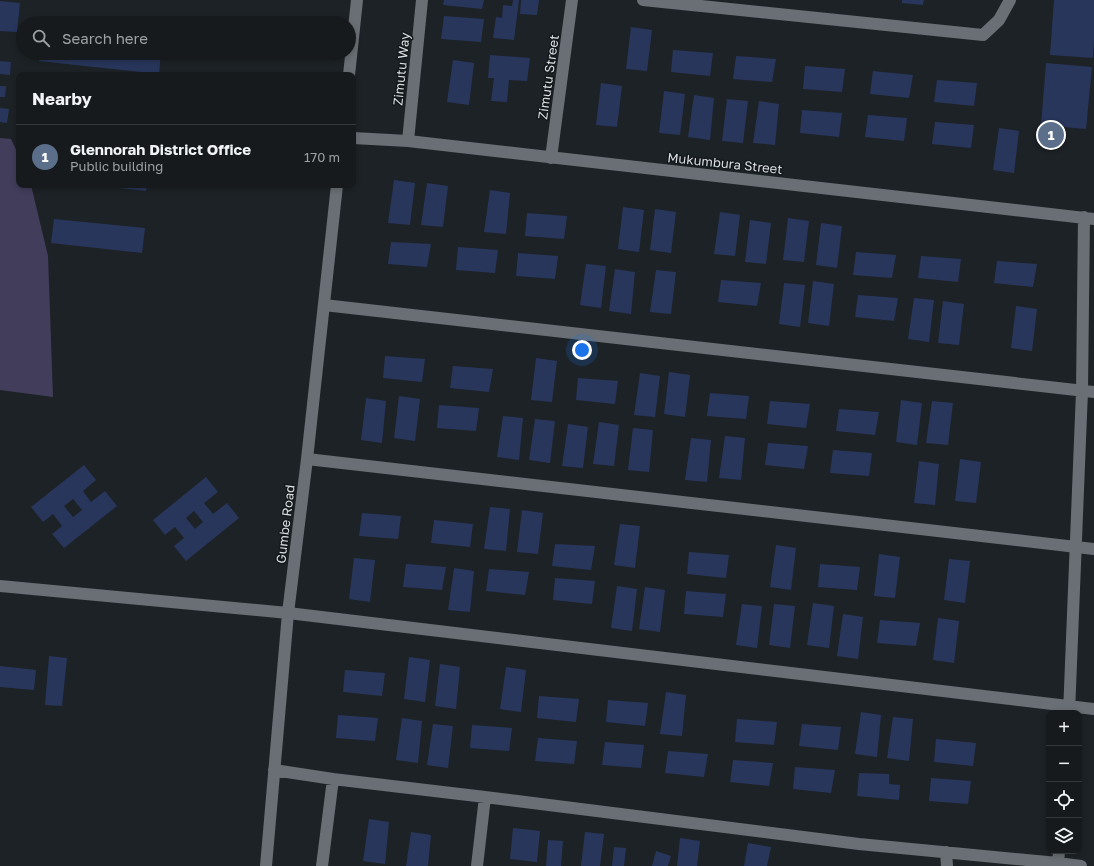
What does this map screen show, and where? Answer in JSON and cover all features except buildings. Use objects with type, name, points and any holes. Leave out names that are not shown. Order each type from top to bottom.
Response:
[{"type":"street","points":[[355,16],[357,0]]},
{"type":"street","name":"Zimutu Way","points":[[408,141],[422,0]]},
{"type":"street","name":"Zimutu Street","points":[[551,158],[572,0]]},
{"type":"street","points":[[643,0],[983,35],[999,20],[1010,0]]},
{"type":"street","points":[[349,72],[351,60]]},
{"type":"street","name":"Mukumbura Street","points":[[356,138],[408,141],[1089,218]]},
{"type":"street","name":"Gumbe Road","points":[[266,866],[288,613],[307,458],[337,188]]},
{"type":"street","points":[[1069,710],[1075,547],[1088,392],[1089,218]]},
{"type":"street","points":[[324,305],[1088,392]]},
{"type":"street","points":[[307,458],[1094,549]]},
{"type":"street","points":[[0,586],[288,613],[1069,710],[1094,709]]},
{"type":"street","points":[[274,770],[333,779],[851,843],[1058,860],[1081,866]]},
{"type":"street","points":[[322,866],[333,779]]},
{"type":"street","points":[[477,866],[485,797]]},
{"type":"street","points":[[946,852],[947,866]]},
{"type":"shaded area","points":[[0,138],[11,139],[16,150],[16,188],[32,188],[48,256],[53,397],[0,390]]},
{"type":"place","name":"Glennorah District Office","points":[[1051,135]]}]
